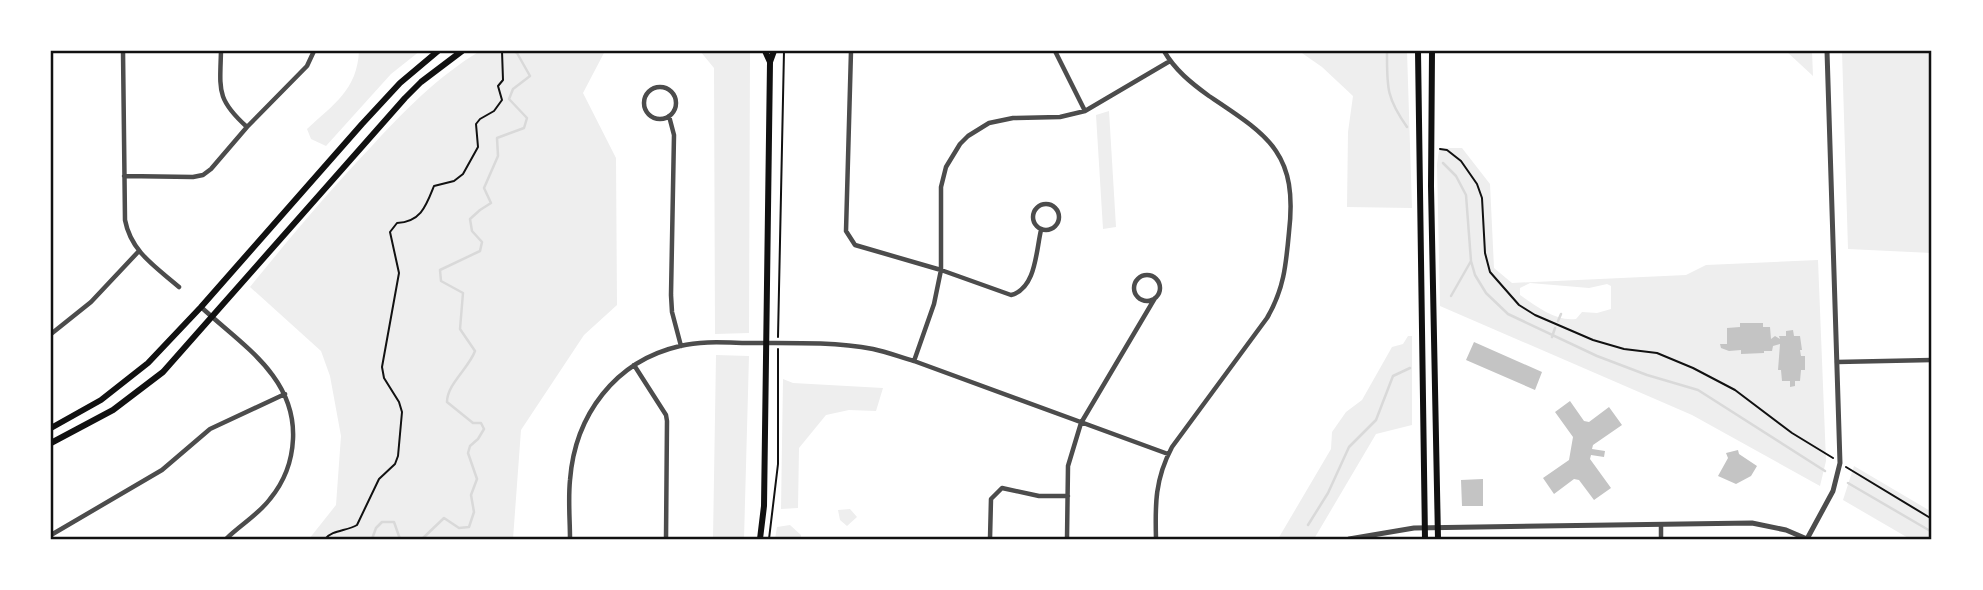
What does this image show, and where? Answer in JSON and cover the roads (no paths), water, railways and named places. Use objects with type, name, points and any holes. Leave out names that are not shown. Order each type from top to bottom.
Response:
[{"type":"main road","points":[[51,428],[101,400],[148,363],[400,83],[438,51]]},
{"type":"main road","points":[[51,443],[113,410],[163,372],[405,97],[462,51]]},
{"type":"main road","points":[[760,539],[764,506],[769,62],[765,51]]},
{"type":"main road","points":[[769,62],[774,51]]},
{"type":"main road","points":[[1418,51],[1425,539]]},
{"type":"main road","points":[[1432,51],[1431,237],[1438,539]]},
{"type":"street","points":[[123,51],[127,233],[138,251],[179,287]]},
{"type":"street","points":[[221,51],[222,98],[226,108],[247,127]]},
{"type":"street","points":[[124,176],[203,175],[211,170],[247,127],[307,65],[314,51]]},
{"type":"street","points":[[851,51],[846,231],[855,245],[941,270],[1005,294],[1015,294],[1028,283],[1041,230]]},
{"type":"street","points":[[1055,51],[1085,111]]},
{"type":"street","points":[[1156,539],[1158,480],[1168,454],[1278,299],[1283,284],[1292,208],[1289,177],[1268,139],[1193,85],[1164,51]]},
{"type":"street","points":[[1349,539],[1391,530],[1425,527],[1752,523],[1778,527],[1807,539],[1833,491],[1840,463],[1827,51]]},
{"type":"street","points":[[914,361],[934,304],[941,270],[941,187],[946,167],[960,144],[989,123],[1013,118],[1059,117],[1085,111],[1170,61]]},
{"type":"street","points":[[669,116],[654,118],[646,110],[646,95],[653,88],[663,87],[672,93],[675,104],[669,116],[674,135],[671,295],[672,313],[681,345]]},
{"type":"street","points":[[1040,205],[1051,205],[1058,213],[1058,222],[1049,230],[1041,230],[1034,223],[1033,214],[1040,205]]},
{"type":"street","points":[[51,334],[91,302],[138,251]]},
{"type":"street","points":[[1067,539],[1068,466],[1082,422],[1155,298],[1160,287],[1156,278],[1147,274],[1138,278],[1134,287],[1138,297],[1144,300],[1155,298]]},
{"type":"street","points":[[201,307],[275,375],[285,394],[294,426],[293,449],[287,469],[270,499],[226,539]]},
{"type":"street","points":[[570,539],[570,481],[577,439],[596,401],[608,386],[634,365],[654,354],[681,345],[766,343],[851,346],[875,350],[914,361],[1168,454]]},
{"type":"street","points":[[1837,362],[1932,360]]},
{"type":"street","points":[[634,365],[666,415],[666,539]]},
{"type":"street","points":[[51,536],[162,470],[210,429],[285,394]]},
{"type":"street","points":[[990,539],[991,499],[1002,488],[1039,496],[1068,496]]},
{"type":"street","points":[[1661,525],[1661,539]]},
{"type":"waterway","points":[[422,539],[444,518],[459,528],[469,527],[474,512],[471,495],[477,479],[468,453],[470,446],[484,429],[481,423],[473,423],[447,402],[454,382],[475,351],[460,329],[463,293],[441,281],[440,270],[480,251],[482,242],[472,231],[470,219],[491,203],[484,188],[498,156],[497,138],[524,128],[527,118],[509,99],[513,89],[530,76],[517,53],[513,51]]},
{"type":"waterway","points":[[1387,51],[1391,99],[1407,127]]},
{"type":"waterway","points":[[1443,163],[1456,176],[1466,195],[1471,261],[1475,275],[1486,293],[1508,314],[1597,356],[1698,390],[1825,471]]},
{"type":"waterway","points":[[1451,296],[1471,261]]},
{"type":"waterway","points":[[1558,321],[1561,314]]},
{"type":"waterway","points":[[1552,337],[1555,328]]},
{"type":"waterway","points":[[1308,525],[1328,493],[1349,447],[1376,420],[1393,376],[1410,368]]},
{"type":"waterway","points":[[1848,483],[1932,532]]},
{"type":"waterway","points":[[372,539],[376,528],[382,522],[394,522],[400,539]]}]
